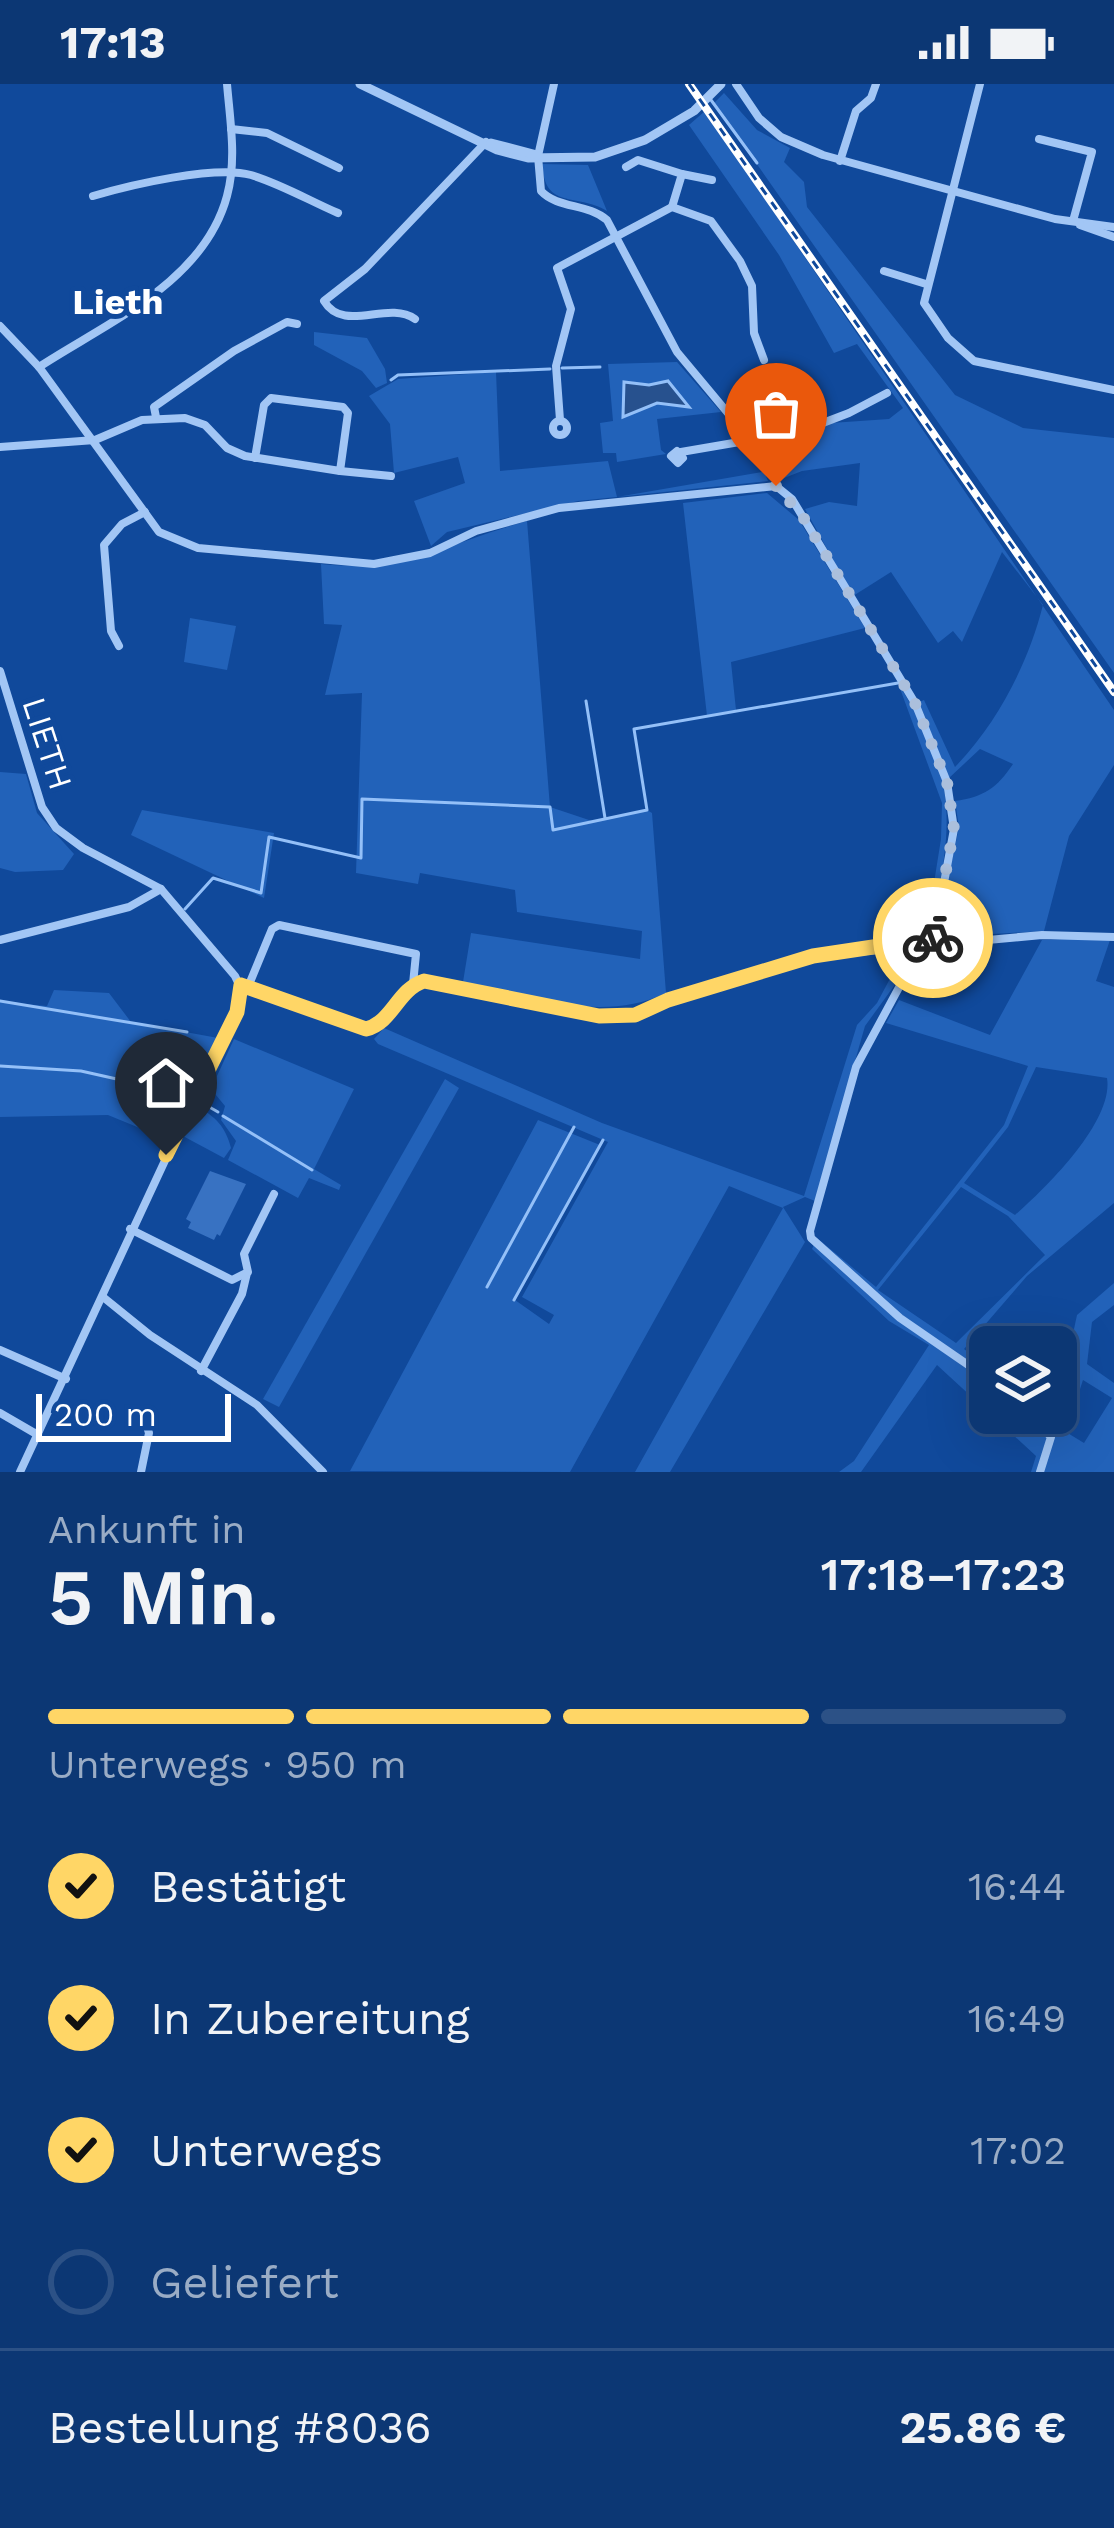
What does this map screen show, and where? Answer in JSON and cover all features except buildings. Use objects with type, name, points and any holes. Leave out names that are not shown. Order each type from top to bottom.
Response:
[{"type":"street","points":[[38,367],[165,285],[195,260],[221,214],[231,175],[227,84]]},
{"type":"street","points":[[360,84],[489,142],[538,155],[595,157],[645,140],[678,122],[721,84]]},
{"type":"street","points":[[554,84],[538,155],[544,196],[598,212],[618,235],[667,336],[754,444]]},
{"type":"street","points":[[736,84],[759,118],[781,137],[840,161],[952,193],[1114,227]]},
{"type":"street","points":[[840,161],[856,111],[871,98],[876,84]]},
{"type":"street","points":[[980,84],[924,303],[961,353],[974,361],[1114,390]]},
{"type":"street","points":[[231,129],[267,133],[339,168]]},
{"type":"street","points":[[1039,139],[1092,152],[1073,221]]},
{"type":"street","points":[[415,319],[400,312],[345,316],[334,313],[324,301],[407,232],[489,142]]},
{"type":"street","points":[[626,166],[638,160],[712,181]]},
{"type":"street","points":[[560,420],[556,366],[571,309],[557,268],[672,207],[682,174]]},
{"type":"street","points":[[93,196],[160,180],[231,175],[258,178],[338,214]]},
{"type":"street","points":[[672,207],[711,221],[740,261],[752,286],[754,333],[764,360]]},
{"type":"street","points":[[1073,221],[1089,232],[1114,237]]},
{"type":"street","points":[[884,271],[926,284]]},
{"type":"street","points":[[156,417],[154,406],[234,351],[287,322],[297,324]]},
{"type":"street","points":[[0,326],[95,440],[160,532],[189,546],[374,564],[430,553],[476,531],[559,508],[776,486],[792,499],[915,703],[952,801],[954,829],[928,942],[856,1066],[810,1232],[870,1294],[969,1365]]},
{"type":"street","points":[[681,452],[754,444],[849,413],[886,393]]},
{"type":"street","points":[[255,458],[264,405],[271,398],[343,407],[349,413],[340,471]]},
{"type":"street","points":[[0,447],[95,440],[156,417],[197,421],[234,452],[255,458],[391,476]]},
{"type":"street","points":[[119,646],[111,631],[104,545],[122,524],[145,512]]},
{"type":"street","name":"LIETH","points":[[0,671],[42,807],[56,828],[161,889]]},
{"type":"street","points":[[0,940],[128,907],[161,889],[244,986],[366,1029],[380,1024],[412,986],[416,954],[279,926],[272,929],[244,986],[237,1012],[130,1229],[103,1298],[20,1472]]},
{"type":"street","points":[[412,986],[437,981],[599,1016],[635,1015],[686,994],[813,956],[928,942],[1085,933],[1114,938]]},
{"type":"street","points":[[201,1371],[242,1294],[248,1271],[244,1254],[274,1194]]},
{"type":"street","points":[[130,1229],[232,1280],[248,1271]]},
{"type":"street","points":[[103,1298],[275,1420],[312,1469],[323,1472]]},
{"type":"street","points":[[0,1350],[66,1379]]},
{"type":"street","points":[[0,1413],[38,1436]]},
{"type":"street","points":[[142,1472],[149,1433],[146,1420]]},
{"type":"street","points":[[1040,1472],[1051,1442],[1045,1434]]},
{"type":"shaded area","points":[[724,93],[757,130],[790,148],[784,162],[804,182],[807,207],[955,395],[1023,428],[1114,438],[1114,673],[714,103]]},
{"type":"shaded area","points":[[705,111],[1037,597],[1002,552],[962,642],[953,631],[938,643],[891,572],[853,596],[805,509],[829,502],[857,506],[860,463],[802,471],[779,480],[762,450],[831,423],[889,419],[903,408],[857,344],[834,353],[779,255],[689,125]]},
{"type":"shaded area","points":[[542,164],[588,165],[607,211],[556,195],[544,179]]},
{"type":"shaded area","points":[[314,332],[367,338],[385,369],[387,383],[376,388],[362,371],[314,345]]},
{"type":"shaded area","points":[[677,362],[721,412],[657,419],[661,450],[666,454],[617,462],[616,453],[603,453],[600,423],[613,421],[608,364]]},
{"type":"shaded area","points":[[496,372],[500,471],[608,461],[617,497],[578,501],[447,532],[431,546],[414,501],[465,483],[458,457],[394,473],[390,424],[369,396],[398,379]]},
{"type":"shaded area","points":[[668,381],[689,407],[657,403],[623,417],[624,382]]},
{"type":"shaded area","points":[[760,463],[768,481],[619,497],[762,472]]},
{"type":"shaded area","points":[[767,493],[799,520],[865,628],[731,662],[736,710],[707,716],[683,503]]},
{"type":"shaded area","points":[[527,521],[550,807],[592,821],[647,810],[652,813],[666,993],[641,1002],[591,1007],[463,982],[471,933],[640,959],[642,931],[517,912],[515,890],[420,873],[418,884],[356,873],[362,693],[325,695],[342,625],[324,624],[321,564],[402,560]]},
{"type":"shaded area","points":[[1043,606],[1114,710],[1114,765],[1069,836],[1044,931],[943,937],[938,928],[959,827],[955,801],[989,790],[1013,764],[980,749],[949,778],[919,702],[924,700],[955,767],[985,731],[1009,691]]},
{"type":"shaded area","points":[[190,618],[236,626],[227,670],[184,662]]},
{"type":"shaded area","points":[[898,683],[933,749],[946,804],[944,861],[931,934],[925,939],[942,803]]},
{"type":"shaded area","points":[[0,772],[26,774],[37,813],[74,854],[63,870],[0,868]]},
{"type":"shaded area","points":[[142,810],[274,833],[264,898],[131,835]]},
{"type":"shaded area","points":[[1042,940],[1110,940],[1096,981],[1114,987],[1114,1203],[1027,1276],[984,1326],[973,1326],[1045,1255],[1008,1216],[961,1187],[878,1290],[956,1343],[969,1330],[964,1349],[969,1353],[969,1394],[937,1365],[861,1472],[839,1472],[854,1461],[929,1345],[889,1321],[812,1249],[817,1238],[876,1287],[1004,1125],[1028,1066],[886,1023],[899,1000],[990,1035]],"holes":[[[1036,1067],[1107,1078],[1100,1114],[1089,1133],[1015,1215],[964,1183],[1008,1127]]]},
{"type":"shaded area","points":[[915,957],[865,1026],[815,1201],[805,1197],[783,1207],[805,1242],[670,1472],[635,1472],[783,1208],[729,1186],[570,1472],[350,1471],[538,1120],[600,1145],[515,1300],[549,1324],[554,1315],[522,1297],[608,1142],[378,1044],[374,1039],[384,1028],[602,1123],[804,1196],[857,1025],[877,1003],[901,958]]},
{"type":"shaded area","points":[[54,990],[109,993],[131,1022],[218,1038],[164,1138],[108,1115],[0,1117],[0,1002],[47,1006]]},
{"type":"shaded area","points":[[234,1039],[354,1089],[314,1169],[341,1185],[339,1190],[309,1178],[298,1198],[228,1160],[236,1141],[221,1120],[225,1106],[211,1089]]},
{"type":"shaded area","points":[[445,1079],[459,1088],[279,1407],[263,1399]]},
{"type":"shaded area","points":[[196,1106],[226,1134],[231,1148],[224,1158],[181,1135]]},
{"type":"shaded area","points":[[1114,1283],[1114,1305],[1092,1322],[1087,1364],[1114,1383],[1114,1472],[1031,1472],[1036,1456],[1012,1434],[1069,1434],[1084,1443],[1112,1398],[1083,1380],[1077,1398],[1075,1326],[1077,1315]]},
{"type":"waterway","points":[[687,84],[748,170]]},
{"type":"waterway","points":[[711,100],[757,163]]},
{"type":"waterway","points":[[562,368],[600,367]]},
{"type":"waterway","points":[[391,380],[398,375],[550,369]]},
{"type":"waterway","points":[[185,909],[213,878],[261,893],[269,837],[361,858],[362,799],[550,807],[553,830],[647,810],[634,729],[898,683]]},
{"type":"waterway","points":[[586,701],[605,818]]},
{"type":"waterway","points":[[0,1001],[187,1032]]},
{"type":"waterway","points":[[0,1066],[81,1071],[188,1095]]},
{"type":"waterway","points":[[204,1104],[218,1112]]},
{"type":"waterway","points":[[223,1116],[312,1170]]},
{"type":"waterway","points":[[487,1287],[574,1127]]},
{"type":"waterway","points":[[514,1300],[603,1140]]},
{"type":"railway","points":[[689,84],[1114,692]]},
{"type":"way so far","points":[[776,486],[792,499],[915,703],[947,782],[954,829],[933,938]]},
{"type":"district","name":"Lieth","points":[[118,301]]},
{"type":"route","points":[[166,1155],[237,1012],[241,985],[366,1029],[385,1020],[408,989],[424,981],[599,1016],[635,1015],[668,1000],[813,956],[933,942],[933,938]]}]
